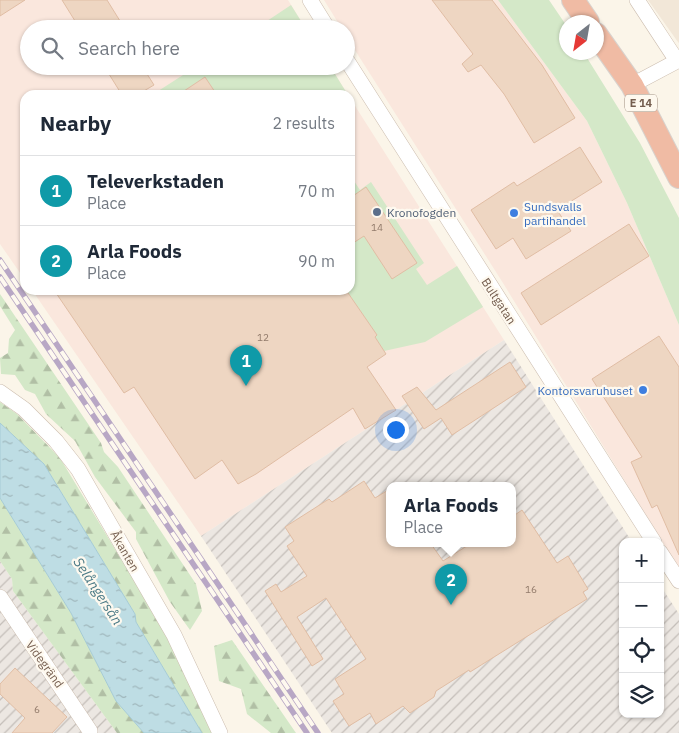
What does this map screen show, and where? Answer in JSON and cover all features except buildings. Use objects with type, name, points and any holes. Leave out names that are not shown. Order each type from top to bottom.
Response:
[{"type":"highway","points":[[573,0],[583,15]]},
{"type":"highway","name":"E 14","points":[[604,45],[632,85],[679,177]]},
{"type":"street","points":[[310,0],[322,20]]},
{"type":"street","points":[[632,85],[678,61],[637,0]]},
{"type":"street","name":"Bultgatan","points":[[355,73],[651,538]]},
{"type":"street","name":"Åkanten","points":[[0,392],[24,409],[56,442],[78,469],[174,635],[220,733]]},
{"type":"street","points":[[664,558],[679,581]]},
{"type":"street","name":"Videgränd","points":[[0,597],[90,731]]},
{"type":"shaded area","points":[[0,0],[288,0],[300,20],[20,20],[20,75],[336,75],[345,90],[20,90],[20,273],[0,244]]},
{"type":"shaded area","points":[[324,0],[498,0],[587,121],[627,203],[679,325],[679,569],[664,545],[664,538],[660,538],[503,283],[355,50],[355,20],[336,20]]},
{"type":"shaded area","points":[[648,0],[679,0],[679,43],[678,42]]},
{"type":"shaded area","points":[[355,106],[504,340],[201,536],[35,295],[355,295]]},
{"type":"shaded area","points":[[504,340],[629,538],[619,538],[619,718],[664,718],[664,591],[679,614],[679,733],[332,733],[201,536]]},
{"type":"shaded area","points":[[0,561],[12,579],[13,591],[117,733],[0,733]]},
{"type":"green space","points":[[498,0],[549,0],[559,15],[559,60],[588,60],[640,143],[679,218],[679,325],[627,203],[587,121]]},
{"type":"green space","points":[[291,5],[300,20],[268,20]]},
{"type":"green space","points":[[183,75],[336,75],[345,90],[214,90],[205,77],[186,90],[160,90]]},
{"type":"green space","points":[[355,182],[360,190],[371,182],[424,263],[416,269],[427,285],[457,266],[483,307],[425,342],[384,351],[375,337],[377,335],[349,295],[355,295]]},
{"type":"green space","points":[[0,294],[101,443],[104,452],[118,467],[196,584],[202,611],[190,630],[170,602],[136,539],[136,532],[95,477],[75,441],[46,414],[35,394],[25,390],[15,375],[1,374],[0,358],[8,353],[9,339],[15,330],[0,306]]},
{"type":"green space","points":[[0,402],[17,414],[60,458],[179,655],[216,733],[202,733],[136,622],[135,614],[44,464],[0,423]]},
{"type":"green space","points":[[0,498],[71,613],[116,701],[144,733],[117,733],[13,591],[12,579],[0,561]]},
{"type":"green space","points":[[232,640],[296,733],[271,733],[247,714],[241,689],[219,681],[214,646]]},
{"type":"water","name":"Selångersån","points":[[0,423],[44,464],[135,614],[136,622],[202,733],[144,733],[116,701],[71,613],[0,498]]},
{"type":"railway","points":[[0,260],[20,290]]},
{"type":"railway","points":[[0,277],[307,733]]},
{"type":"railway","points":[[24,295],[318,733]]},
{"type":"place","name":"Kronofogden","points":[[377,212]]},
{"type":"place","name":"Sundsvalls partihandel","points":[[514,213]]},
{"type":"place","name":"Televerkstaden","points":[[246,386]]},
{"type":"place","name":"Kontorsvaruhuset","points":[[643,390]]},
{"type":"place","name":"Arla Foods","points":[[451,605]]}]
